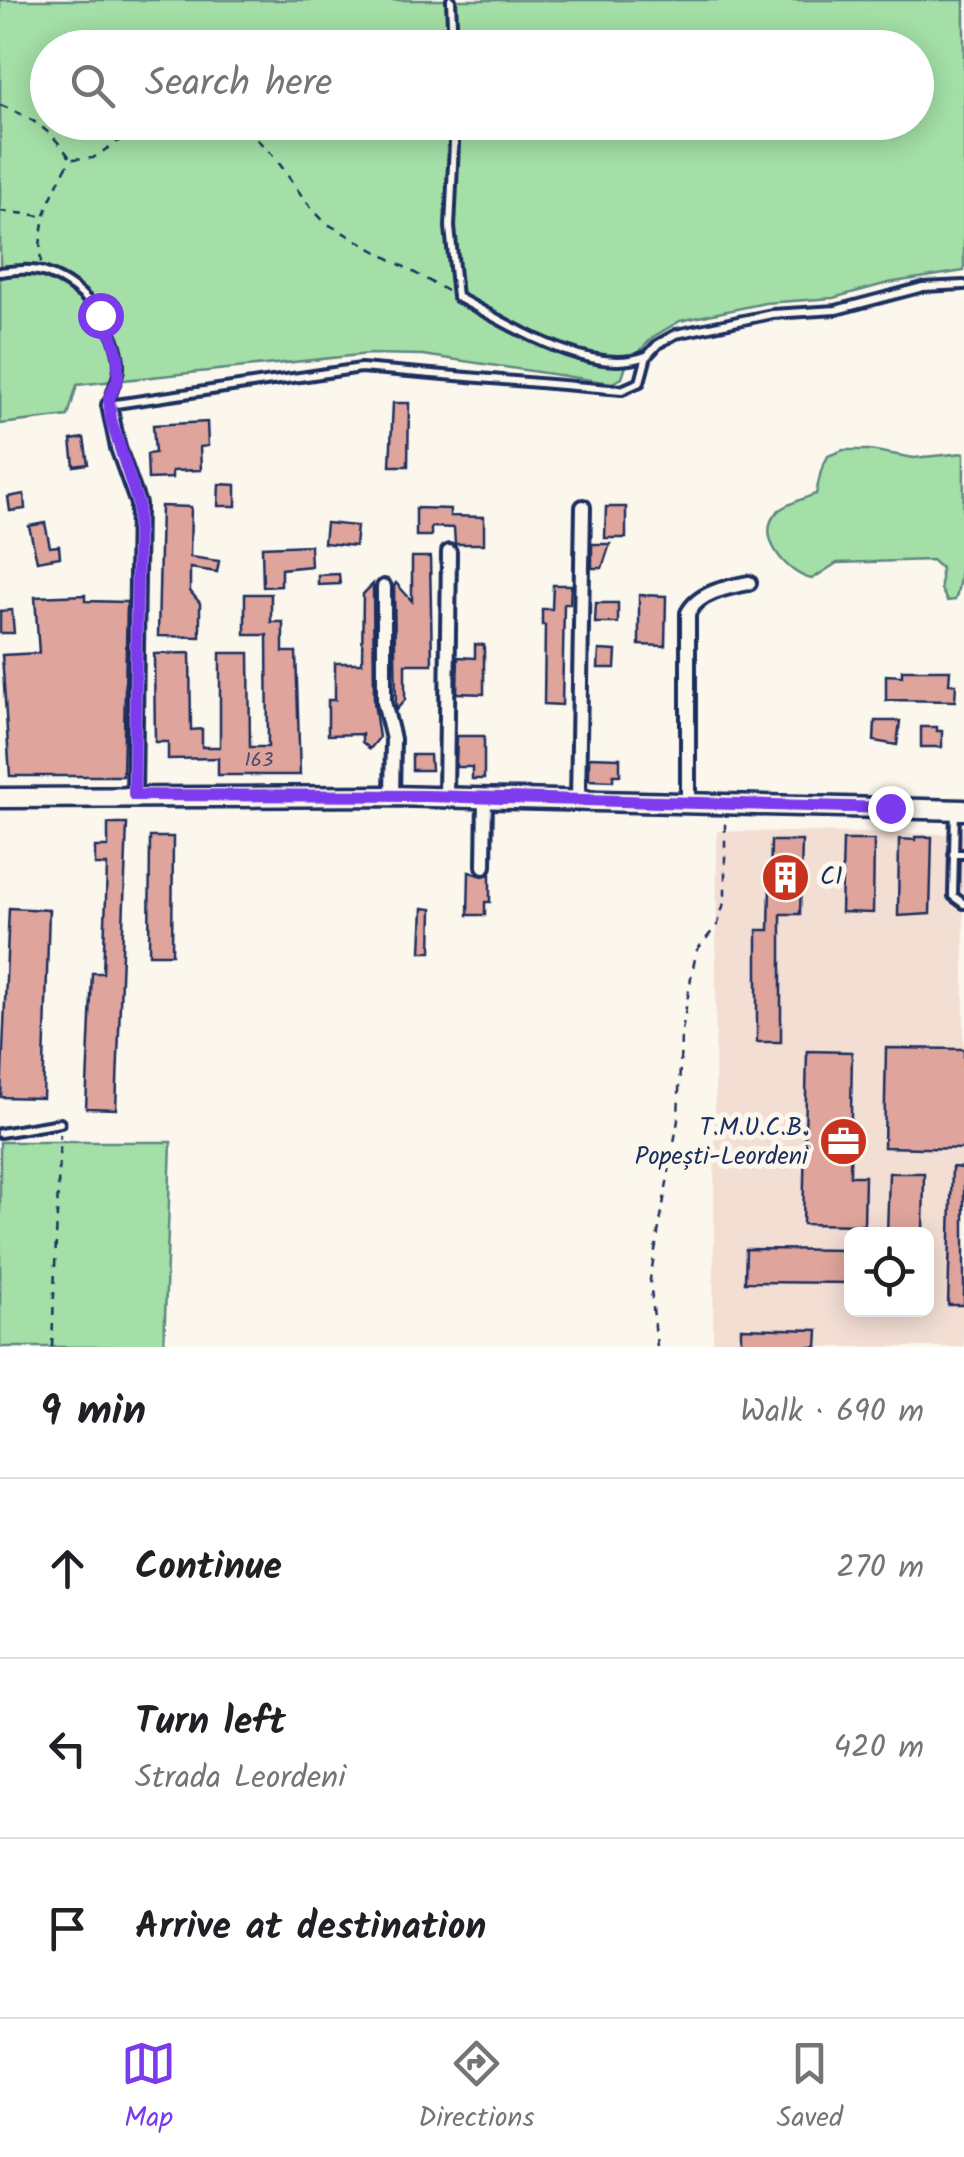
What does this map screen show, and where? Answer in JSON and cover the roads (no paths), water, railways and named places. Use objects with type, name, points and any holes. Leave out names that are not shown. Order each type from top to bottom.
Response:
[{"type":"main road","points":[[0,798],[392,796],[960,810]]},
{"type":"street","points":[[108,405],[138,504],[134,795]]},
{"type":"street","points":[[578,800],[583,507]]},
{"type":"street","points":[[446,797],[449,552]]},
{"type":"street","points":[[688,803],[688,614],[692,605],[710,594],[748,583]]},
{"type":"street","points":[[384,587],[384,702],[392,739],[392,796]]},
{"type":"street","points":[[484,866],[485,798]]},
{"type":"lane","points":[[451,0],[452,30]]},
{"type":"lane","points":[[453,140],[450,227],[457,297],[574,353],[613,361],[647,356]]},
{"type":"lane","points":[[0,272],[42,272],[60,279],[88,302],[112,336],[119,368],[108,405],[362,368],[622,390],[640,382],[647,356],[667,338],[686,331],[772,314],[836,310],[922,287],[964,284]]},
{"type":"lane","points":[[960,810],[953,854],[953,896],[964,904]]},
{"type":"lane","points":[[953,854],[964,854]]},
{"type":"lane","points":[[0,1133],[60,1123]]},
{"type":"place","name":"C1","points":[[785,877]]},
{"type":"place","name":"T.M.U.C.B. Popești-Leordeni","points":[[843,1142]]}]
